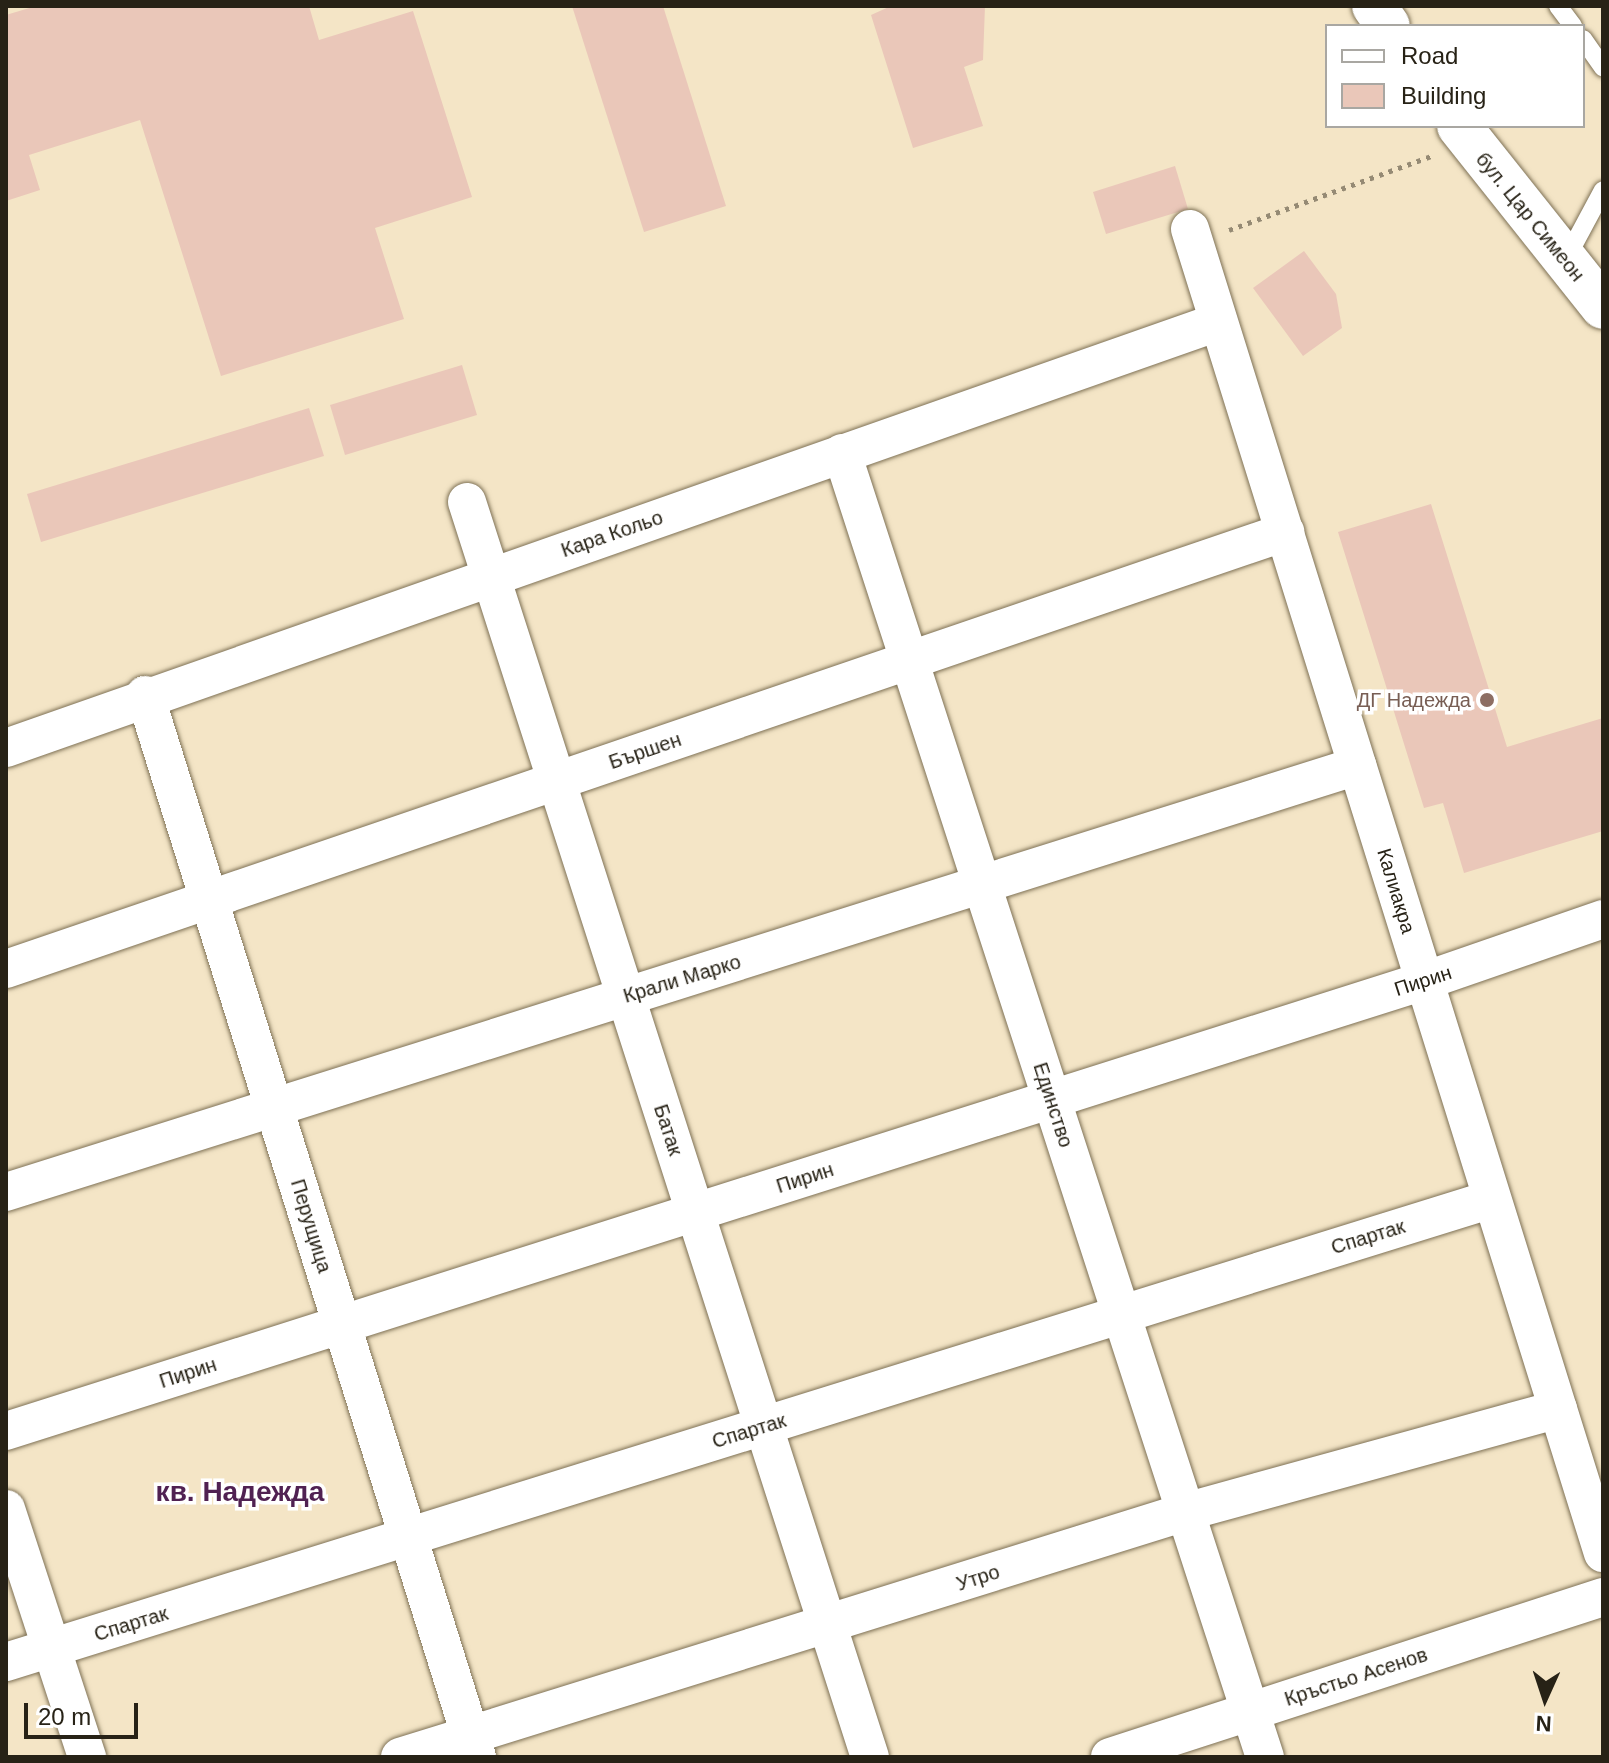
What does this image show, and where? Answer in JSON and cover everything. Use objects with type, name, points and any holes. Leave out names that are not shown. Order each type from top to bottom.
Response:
[{"type":"main road","points":[[1374,6],[1387,24]]},
{"type":"main road","name":"бул. Цар Симеон","points":[[1465,134],[1603,307]]},
{"type":"street","name":"Калиакра","points":[[1192,236],[1603,1553]]},
{"type":"street","name":"Кара Кольо","points":[[6,748],[145,695],[1218,322]]},
{"type":"street","name":"Единство","points":[[842,453],[1265,1757]]},
{"type":"street","name":"Батак","points":[[467,502],[870,1757]]},
{"type":"street","name":"Бършен","points":[[6,969],[1285,532]]},
{"type":"street","name":"Перущица","points":[[145,695],[473,1746]]},
{"type":"street","name":"Крали Марко","points":[[6,1192],[1357,766]]},
{"type":"street","name":"Пирин","points":[[6,1431],[1424,981],[1603,919]]},
{"type":"street","name":"Спартак","points":[[6,1662],[1492,1199]]},
{"type":"street","name":"Утро","points":[[400,1757],[473,1746],[828,1626],[1185,1512],[1558,1409]]},
{"type":"street","points":[[6,1509],[87,1757]]},
{"type":"street","name":"Кръстьо Асенов","points":[[1110,1757],[1603,1597]]},
{"type":"lane","points":[[1558,6],[1572,24]]},
{"type":"lane","points":[[1585,42],[1603,68]]},
{"type":"lane","points":[[1565,262],[1603,190]]},
{"type":"path","points":[[1192,236],[1465,134]]},
{"type":"building","points":[[36,6],[309,6],[319,40],[413,11],[472,197],[375,228],[404,319],[221,376],[140,120],[29,155],[40,190],[6,201],[6,15]]},
{"type":"building","points":[[572,6],[663,6],[726,206],[644,232]]},
{"type":"building","points":[[891,6],[985,6],[983,60],[964,67],[983,126],[913,148],[871,15]]},
{"type":"building","points":[[1175,166],[1188,209],[1106,234],[1093,192]]},
{"type":"building","points":[[1304,251],[1336,294],[1342,328],[1303,356],[1253,288]]},
{"type":"building","points":[[462,365],[477,415],[345,455],[330,405]]},
{"type":"building","points":[[309,408],[324,456],[41,542],[27,494]]},
{"type":"building","points":[[1431,504],[1507,747],[1603,718],[1603,831],[1464,873],[1443,803],[1424,808],[1338,532]]},
{"type":"place","name":"ДГ Надежда","points":[[1487,700]]},
{"type":"district","name":"кв. Надежда","points":[[240,1492]]}]
